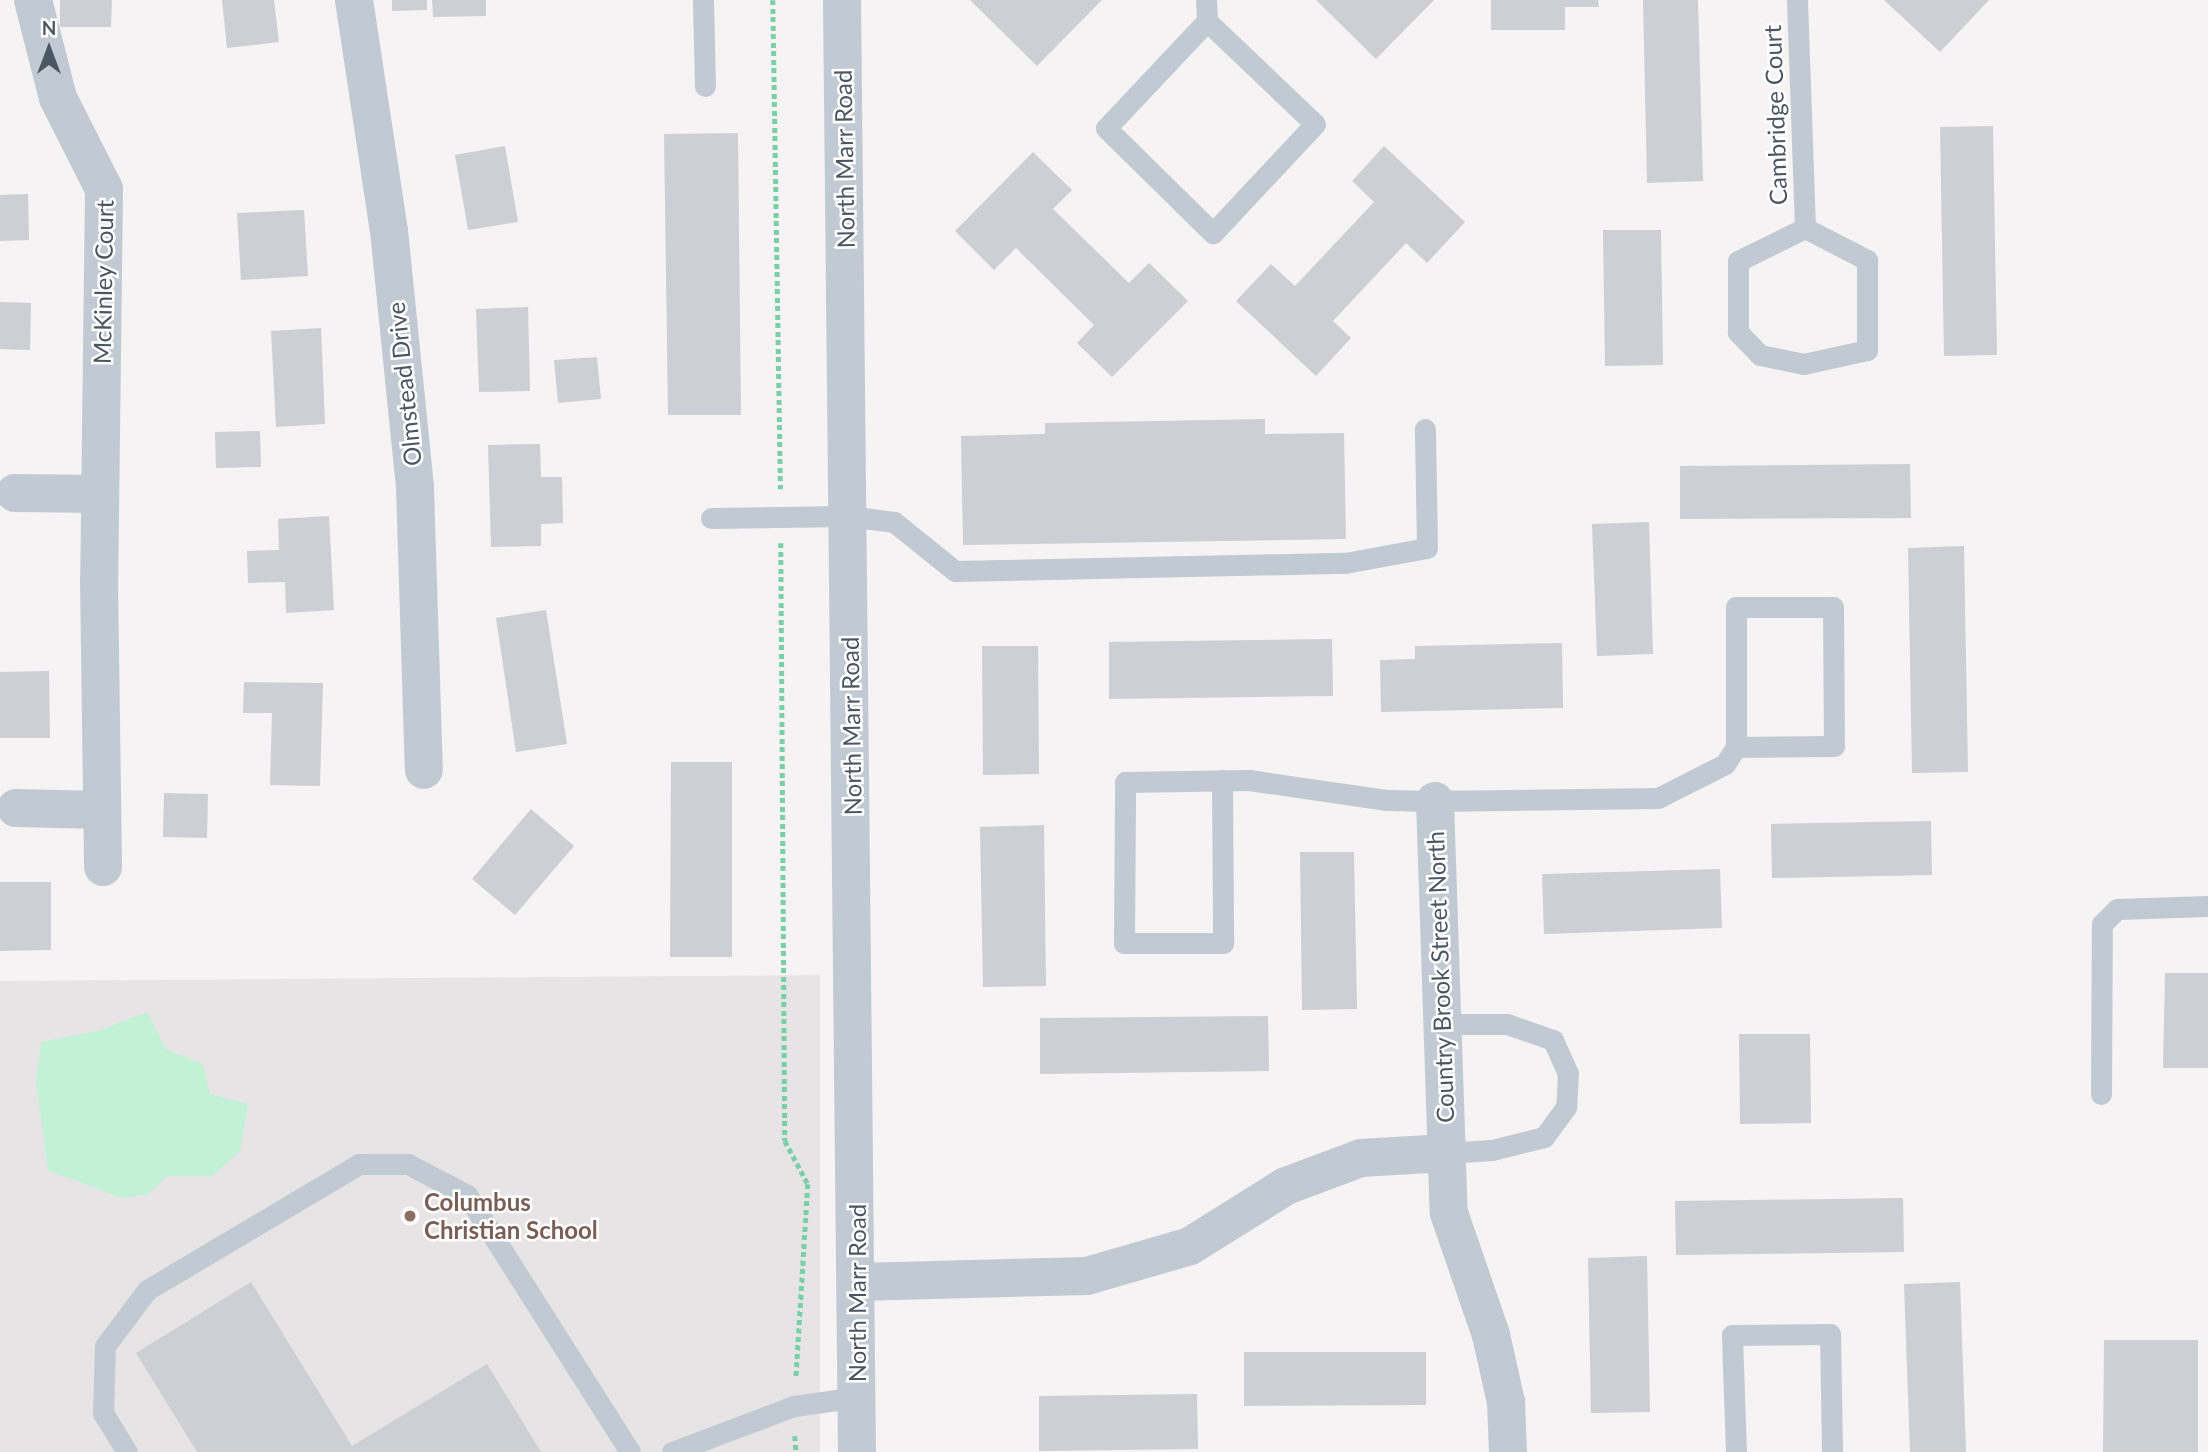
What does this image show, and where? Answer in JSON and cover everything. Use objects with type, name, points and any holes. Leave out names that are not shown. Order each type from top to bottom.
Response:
[{"type":"street","name":"McKinley Court","points":[[33,0],[58,99],[104,189],[99,578],[103,867]]},
{"type":"street","name":"Olmstead Drive","points":[[354,0],[389,231],[415,488],[424,770]]},
{"type":"street","name":"North Marr Road","points":[[842,0],[858,1282],[857,1452]]},
{"type":"street","points":[[15,493],[100,494]]},
{"type":"street","name":"Country Brook Street North","points":[[1436,801],[1448,1213],[1491,1335],[1506,1402],[1508,1452]]},
{"type":"street","points":[[16,808],[102,810]]},
{"type":"street","points":[[858,1282],[1087,1276],[1189,1246],[1286,1186],[1361,1158],[1445,1153]]},
{"type":"lane","points":[[703,0],[705,86]]},
{"type":"lane","name":"Cambridge Court","points":[[1797,0],[1805,228]]},
{"type":"lane","points":[[1207,11],[1315,124],[1213,233],[1106,128],[1207,11]]},
{"type":"lane","name":"Cambridge Court","points":[[1805,228],[1867,260],[1867,350],[1804,364],[1760,355],[1738,332],[1738,261],[1805,228]]},
{"type":"lane","points":[[711,518],[849,516],[894,522],[955,571],[1345,563],[1427,548],[1425,429]]},
{"type":"lane","points":[[1222,780],[1223,943],[1124,943],[1125,782],[1222,780],[1436,801],[1658,798],[1725,764],[1736,747],[1736,607],[1833,607],[1834,746],[1736,747]]},
{"type":"lane","points":[[2101,1094],[2102,923],[2117,909],[2208,906]]},
{"type":"lane","points":[[1441,1024],[1507,1024],[1553,1040],[1568,1073],[1566,1107],[1544,1137],[1492,1150],[1445,1153]]},
{"type":"lane","points":[[127,1452],[103,1413],[105,1346],[147,1290],[359,1164],[408,1164],[467,1195],[630,1452]]},
{"type":"lane","points":[[1736,1452],[1732,1335],[1830,1334],[1832,1452]]},
{"type":"lane","points":[[672,1452],[794,1406],[857,1397]]},
{"type":"path","points":[[773,0],[781,516],[785,1142],[808,1184],[794,1406],[796,1452]]},
{"type":"shaded area","name":"Columbus Christian School","points":[[820,975],[820,1452],[0,1452],[0,981]]},
{"type":"green space","points":[[147,1012],[166,1049],[203,1064],[210,1094],[248,1104],[240,1151],[212,1176],[167,1176],[148,1194],[121,1198],[48,1170],[36,1082],[41,1042],[98,1031]]},
{"type":"building","points":[[60,0],[112,0],[111,27],[60,27]]},
{"type":"building","points":[[222,0],[274,0],[279,42],[227,48]]},
{"type":"building","points":[[392,0],[427,0],[427,10],[392,11]]},
{"type":"building","points":[[432,0],[486,0],[486,16],[433,17]]},
{"type":"building","points":[[970,0],[1102,0],[1037,66]]},
{"type":"building","points":[[1316,0],[1434,0],[1376,59]]},
{"type":"building","points":[[1491,0],[1598,0],[1599,7],[1565,7],[1565,30],[1491,30]]},
{"type":"building","points":[[1643,0],[1698,0],[1703,181],[1647,183]]},
{"type":"building","points":[[1884,0],[1989,0],[1940,52]]},
{"type":"building","points":[[1993,126],[1997,355],[1944,356],[1940,127]]},
{"type":"building","points":[[738,133],[741,415],[668,415],[664,134]]},
{"type":"building","points":[[505,146],[518,222],[468,230],[455,155]]},
{"type":"building","points":[[1384,146],[1465,222],[1427,263],[1406,243],[1333,321],[1351,338],[1316,376],[1236,301],[1271,264],[1295,286],[1374,202],[1352,181]]},
{"type":"building","points":[[1033,152],[1072,190],[1053,209],[1129,283],[1149,263],[1188,301],[1112,377],[1077,343],[1094,325],[1016,248],[994,270],[955,231]]},
{"type":"building","points":[[28,194],[29,240],[0,241],[0,195]]},
{"type":"building","points":[[304,210],[308,276],[241,280],[237,213]]},
{"type":"building","points":[[1603,230],[1661,230],[1663,365],[1605,366]]},
{"type":"building","points":[[0,302],[31,303],[30,350],[0,349]]},
{"type":"building","points":[[528,307],[530,391],[479,392],[476,309]]},
{"type":"building","points":[[321,328],[325,424],[276,427],[271,331]]},
{"type":"building","points":[[597,357],[601,399],[558,403],[554,360]]},
{"type":"building","points":[[1265,419],[1265,434],[1344,433],[1346,539],[963,545],[961,436],[1045,434],[1045,423]]},
{"type":"building","points":[[260,431],[261,467],[216,468],[215,432]]},
{"type":"building","points":[[540,444],[541,477],[562,477],[563,523],[541,524],[541,546],[491,547],[488,445]]},
{"type":"building","points":[[1910,464],[1911,518],[1680,519],[1680,466]]},
{"type":"building","points":[[329,516],[334,610],[286,613],[285,582],[248,583],[247,551],[279,550],[278,519]]},
{"type":"building","points":[[1649,522],[1653,654],[1597,656],[1592,524]]},
{"type":"building","points":[[1964,546],[1968,772],[1912,773],[1908,548]]},
{"type":"building","points":[[546,610],[567,744],[516,752],[496,618]]},
{"type":"building","points":[[1332,639],[1333,696],[1109,699],[1109,642]]},
{"type":"building","points":[[1562,643],[1563,708],[1381,712],[1380,660],[1415,659],[1415,646]]},
{"type":"building","points":[[982,646],[1038,646],[1039,774],[983,775]]},
{"type":"building","points":[[49,671],[50,738],[0,738],[0,672]]},
{"type":"building","points":[[244,682],[323,683],[320,786],[270,785],[272,713],[243,713]]},
{"type":"building","points":[[671,762],[732,762],[732,957],[670,957]]},
{"type":"building","points":[[164,793],[208,794],[207,838],[163,837]]},
{"type":"building","points":[[531,809],[574,846],[515,915],[472,879]]},
{"type":"building","points":[[1931,821],[1932,875],[1772,878],[1771,824]]},
{"type":"building","points":[[1044,825],[1046,986],[983,987],[980,827]]},
{"type":"building","points":[[1300,852],[1354,852],[1357,1009],[1302,1010]]},
{"type":"building","points":[[1720,869],[1722,928],[1544,934],[1542,874]]},
{"type":"building","points":[[0,882],[51,882],[51,950],[0,951]]},
{"type":"building","points":[[2165,973],[2208,973],[2208,1068],[2163,1068]]},
{"type":"building","points":[[1268,1016],[1269,1071],[1040,1074],[1040,1018]]},
{"type":"building","points":[[1739,1034],[1810,1034],[1811,1123],[1740,1124]]},
{"type":"building","points":[[1903,1198],[1904,1252],[1676,1255],[1675,1201]]},
{"type":"building","points":[[1647,1256],[1650,1412],[1591,1413],[1588,1258]]},
{"type":"building","points":[[251,1282],[352,1446],[487,1364],[541,1452],[197,1452],[136,1353]]},
{"type":"building","points":[[1960,1282],[1966,1452],[1910,1452],[1904,1284]]},
{"type":"building","points":[[2104,1340],[2198,1340],[2198,1452],[2103,1452]]},
{"type":"building","points":[[1244,1352],[1426,1352],[1426,1405],[1244,1406]]},
{"type":"building","points":[[1197,1394],[1198,1449],[1039,1451],[1039,1396]]},
{"type":"place","name":"Columbus Christian School","points":[[410,1216]]}]
